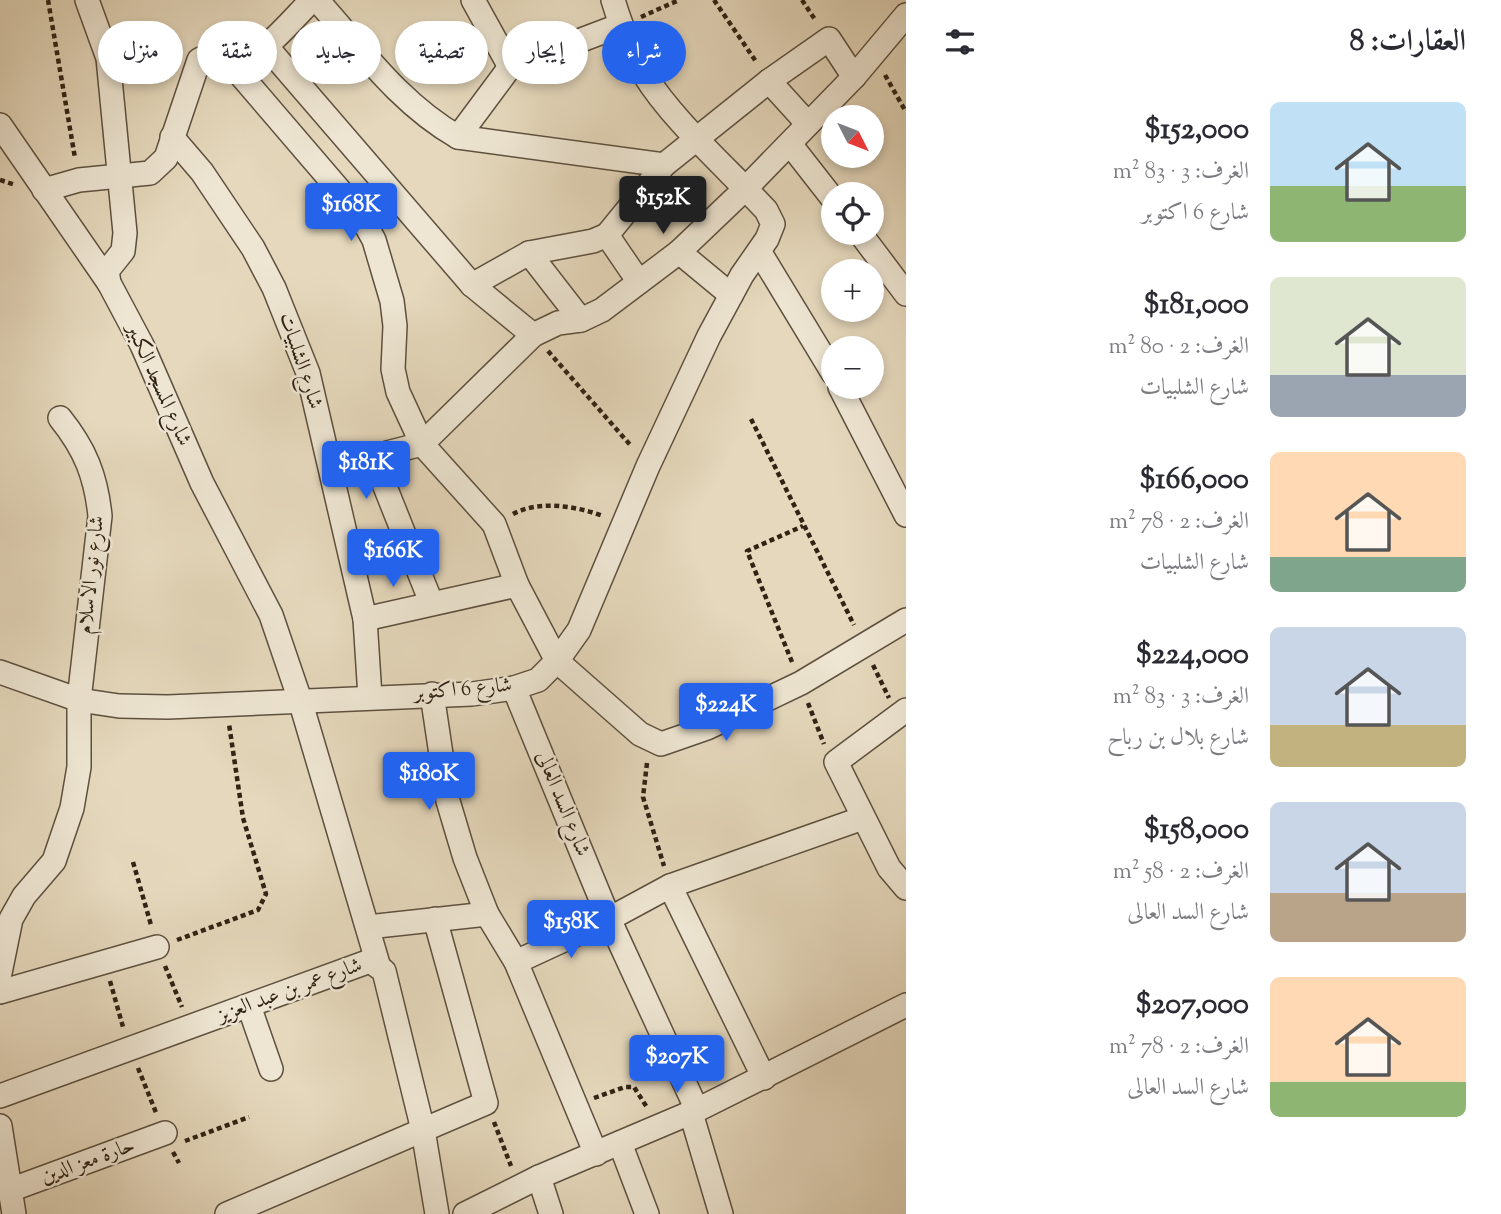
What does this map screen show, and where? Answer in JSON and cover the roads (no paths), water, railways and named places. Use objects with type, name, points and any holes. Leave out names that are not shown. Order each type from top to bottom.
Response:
[{"type":"street","points":[[87,0],[108,58],[120,174],[125,240],[123,250],[107,271],[109,283]]},
{"type":"street","points":[[277,35],[314,0],[408,102],[430,121],[458,137],[664,165]]},
{"type":"street","points":[[473,0],[502,53]]},
{"type":"street","points":[[613,0],[620,21]]},
{"type":"street","points":[[431,602],[380,474],[380,462],[387,453],[422,444],[533,335],[558,323],[581,320],[602,310],[679,252],[855,77],[906,15]]},
{"type":"street","points":[[472,285],[529,253],[593,241],[607,235],[664,165],[769,80],[829,39],[855,77]]},
{"type":"street","points":[[277,59],[472,285],[533,335]]},
{"type":"street","points":[[44,191],[79,180],[150,173],[158,168],[166,158],[197,66]]},
{"type":"street","points":[[458,137],[502,78]]},
{"type":"street","points":[[769,80],[808,124]]},
{"type":"street","points":[[248,84],[359,213],[374,240],[396,326],[393,369],[398,392],[422,444],[494,524],[517,585],[557,661],[652,741],[661,744],[687,736],[801,683],[906,620]]},
{"type":"street","points":[[652,84],[746,188]]},
{"type":"street","name":"شارع المسجد الكبير","points":[[0,125],[109,283],[142,345],[202,483],[261,592],[300,700],[377,964]]},
{"type":"street","name":"شارع الشلبيات","points":[[172,137],[235,219],[274,288],[293,330],[308,373],[365,619],[370,697]]},
{"type":"street","points":[[790,144],[821,183]]},
{"type":"street","name":"شارع 6 اكتوبر","points":[[0,672],[79,700],[118,706],[472,694],[514,688],[538,680],[557,661],[579,630],[648,466],[709,336],[773,223],[766,210],[746,188]]},
{"type":"street","points":[[607,235],[639,282]]},
{"type":"street","points":[[869,245],[906,294]]},
{"type":"street","points":[[759,251],[821,353]]},
{"type":"street","points":[[679,252],[731,295]]},
{"type":"street","points":[[529,253],[581,320]]},
{"type":"street","points":[[846,399],[906,515]]},
{"type":"street","name":"شارع نور الاسلام","points":[[0,973],[3,940],[11,919],[24,896],[54,861],[72,808],[79,767],[79,700],[100,516],[90,463],[77,439],[60,418]]},
{"type":"street","points":[[365,619],[431,602],[517,585]]},
{"type":"street","name":"شارع السد العالى","points":[[514,688],[609,919],[694,1112],[721,1214]]},
{"type":"street","points":[[432,694],[449,801],[487,914],[516,962],[596,1154]]},
{"type":"street","points":[[902,713],[836,762],[889,868],[906,888]]},
{"type":"street","points":[[516,962],[609,919],[670,886],[863,818]]},
{"type":"street","points":[[670,886],[764,1079]]},
{"type":"street","points":[[0,902],[24,896]]},
{"type":"street","points":[[368,927],[487,914]]},
{"type":"street","points":[[227,1214],[486,1103],[435,919]]},
{"type":"street","points":[[0,992],[157,947]]},
{"type":"street","name":"شارع عمر بن عبد العزيز","points":[[0,1096],[370,961],[384,971],[423,1130],[437,1214]]},
{"type":"street","points":[[249,1006],[271,1069]]},
{"type":"street","points":[[465,1214],[529,1182],[694,1112],[764,1079],[906,1006]]},
{"type":"street","name":"حارة معز الدين","points":[[9,1201],[168,1140]]},
{"type":"street","points":[[1,1141],[9,1201]]},
{"type":"street","points":[[620,1143],[647,1214]]},
{"type":"street","points":[[529,1182],[551,1214]]}]
